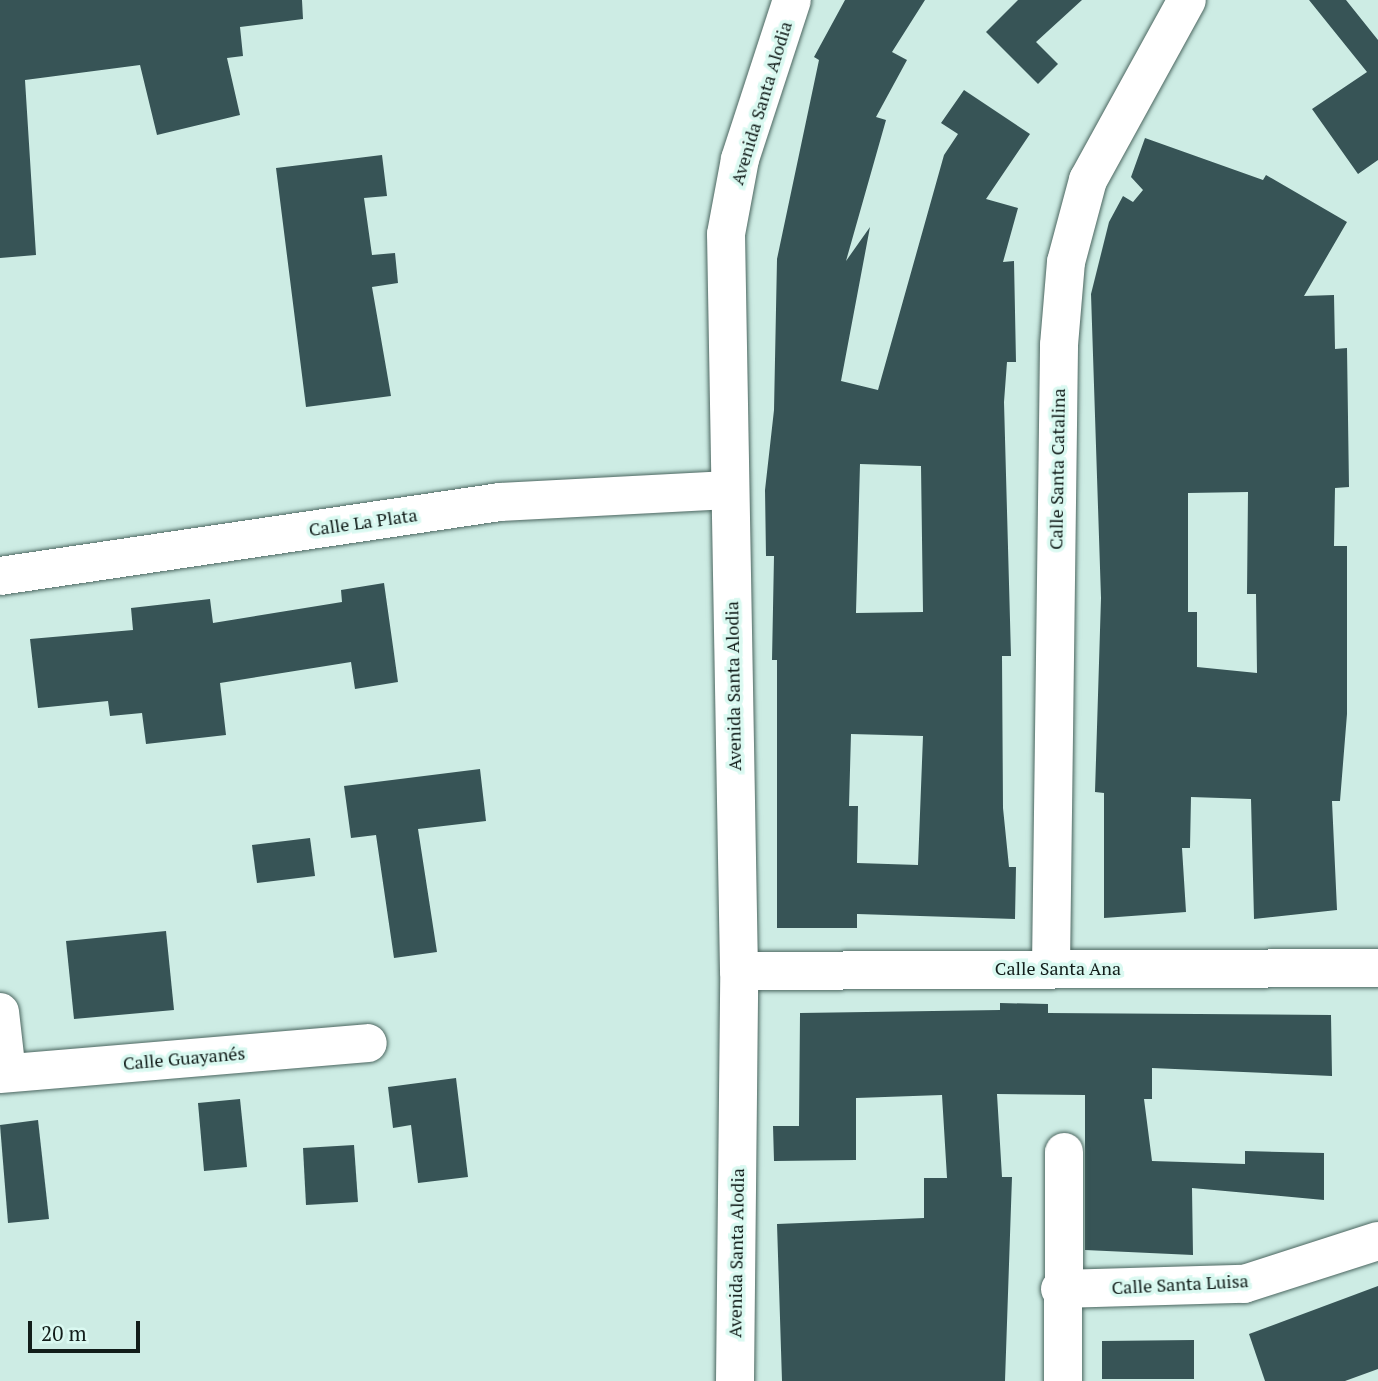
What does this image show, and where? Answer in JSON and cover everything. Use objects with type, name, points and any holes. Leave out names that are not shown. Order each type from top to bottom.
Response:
[{"type":"street","name":"Avenida Santa Alodia","points":[[735,1381],[739,971],[726,233],[740,159],[792,0]]},
{"type":"street","name":"Calle Santa Catalina","points":[[1051,967],[1059,345],[1066,262],[1088,180],[1187,0]]},
{"type":"street","name":"Calle La Plata","points":[[0,576],[500,502],[729,490]]},
{"type":"street","name":"Calle Santa Ana","points":[[739,971],[1051,967],[1378,968]]},
{"type":"street","points":[[0,1012],[3,1073]]},
{"type":"street","name":"Calle Guayanés","points":[[3,1073],[368,1043]]},
{"type":"street","points":[[1063,1381],[1060,1289],[1064,1152]]},
{"type":"street","name":"Calle Santa Luisa","points":[[1060,1289],[1244,1284],[1378,1241]]},
{"type":"building","points":[[0,0],[302,0],[303,19],[240,27],[243,56],[227,58],[240,115],[157,135],[140,65],[25,80],[36,255],[0,258]]},
{"type":"building","points":[[845,0],[925,0],[892,52],[907,60],[876,117],[886,120],[846,261],[870,227],[841,381],[878,390],[944,155],[958,134],[941,123],[964,90],[1030,134],[986,199],[1018,208],[1003,262],[1014,261],[1016,362],[1007,362],[1004,402],[1011,656],[1002,656],[1003,808],[1009,867],[1016,867],[1015,919],[857,914],[857,928],[777,928],[777,660],[772,660],[774,556],[766,556],[765,490],[774,410],[777,259],[819,60],[814,57]],"holes":[[[860,464],[921,466],[923,612],[856,613]],[[851,734],[923,736],[918,865],[857,863],[858,806],[849,806]]]},
{"type":"building","points":[[1018,0],[1082,0],[1036,42],[1058,64],[1038,84],[986,32]]},
{"type":"building","points":[[1309,0],[1346,0],[1378,40],[1378,160],[1358,174],[1312,109],[1367,72]]},
{"type":"building","points":[[1145,138],[1263,180],[1266,175],[1347,222],[1304,296],[1334,295],[1335,349],[1347,348],[1349,487],[1335,488],[1334,546],[1347,546],[1347,714],[1340,801],[1332,801],[1337,910],[1254,919],[1251,799],[1191,797],[1190,848],[1182,848],[1186,912],[1104,918],[1104,793],[1095,792],[1101,598],[1091,294],[1109,222],[1123,196],[1133,202],[1143,190],[1131,177]],"holes":[[[1248,492],[1247,594],[1256,594],[1257,673],[1197,667],[1197,612],[1188,612],[1188,493]]]},
{"type":"building","points":[[382,155],[387,196],[364,198],[372,255],[395,253],[398,283],[372,287],[391,396],[306,407],[276,168]]},
{"type":"building","points":[[384,583],[398,682],[355,689],[351,662],[220,683],[226,735],[146,744],[142,713],[110,716],[108,701],[38,708],[30,639],[133,630],[131,608],[210,599],[213,623],[342,602],[341,590]]},
{"type":"building","points":[[480,769],[486,821],[418,829],[437,952],[394,958],[376,835],[351,838],[344,786]]},
{"type":"building","points":[[310,838],[315,876],[257,883],[252,845]]},
{"type":"building","points":[[166,931],[174,1010],[74,1019],[66,941]]},
{"type":"building","points":[[1000,1003],[1048,1004],[1048,1013],[1331,1015],[1332,1076],[1152,1068],[1152,1099],[1144,1099],[1152,1161],[1245,1164],[1245,1151],[1324,1153],[1324,1200],[1192,1188],[1193,1255],[1085,1250],[1085,1095],[997,1094],[1002,1177],[1012,1177],[1005,1381],[782,1381],[777,1224],[924,1218],[924,1178],[947,1178],[942,1095],[856,1098],[856,1160],[774,1161],[773,1126],[799,1126],[800,1013],[1000,1010]]},
{"type":"building","points":[[456,1078],[468,1177],[418,1183],[411,1125],[393,1128],[388,1087]]},
{"type":"building","points":[[240,1099],[247,1167],[204,1171],[198,1103]]},
{"type":"building","points":[[38,1120],[49,1219],[8,1223],[0,1125]]},
{"type":"building","points":[[354,1145],[358,1202],[306,1205],[303,1148]]},
{"type":"building","points":[[1378,1286],[1378,1369],[1345,1381],[1265,1381],[1249,1334]]},
{"type":"building","points":[[1194,1340],[1194,1379],[1102,1379],[1102,1341]]}]
